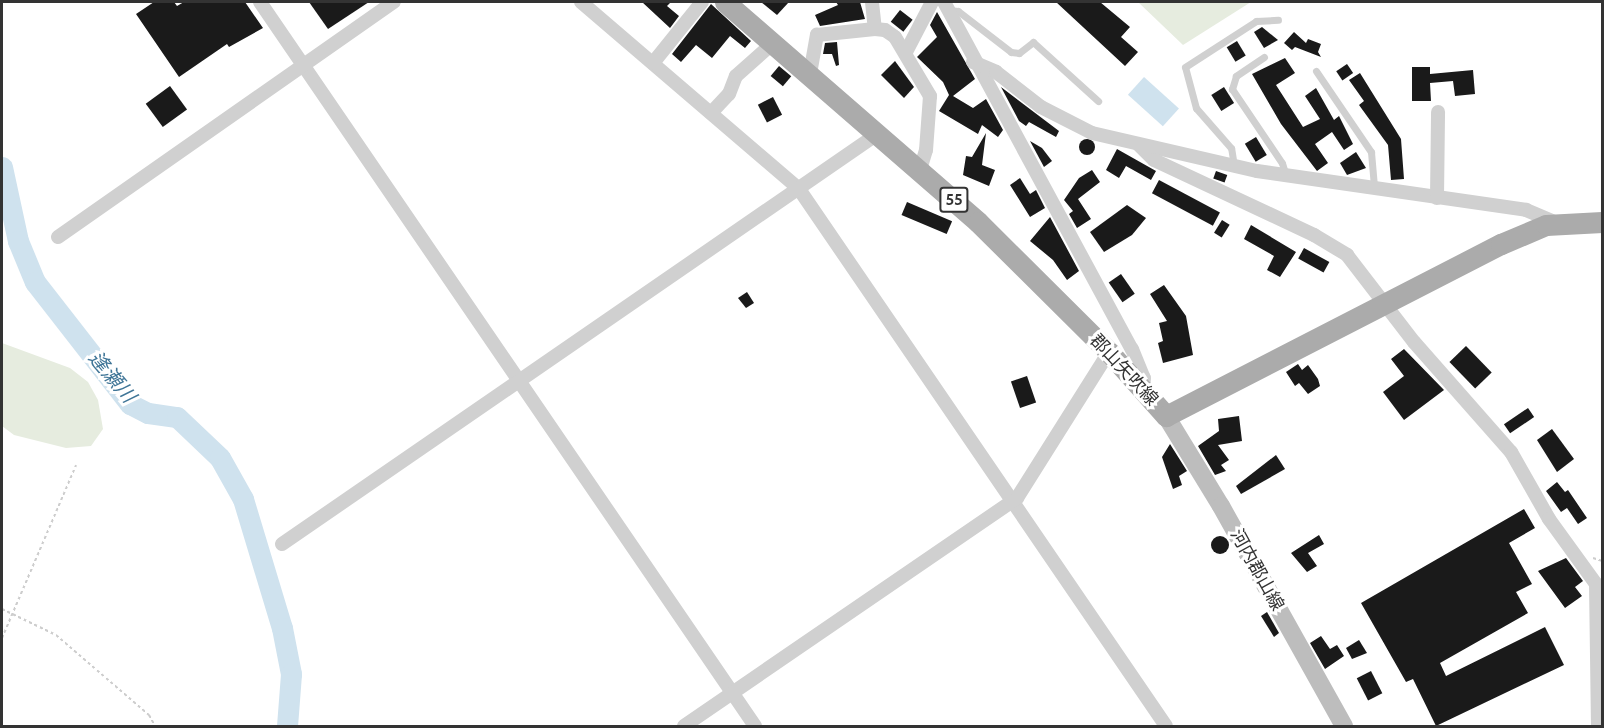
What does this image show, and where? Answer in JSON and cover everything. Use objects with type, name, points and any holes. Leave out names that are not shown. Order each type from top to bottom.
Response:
[{"type":"main road","name":"郡山矢吹線","points":[[725,2],[920,170],[1109,352],[1166,416],[1501,244],[1557,223],[1602,222]]},
{"type":"main road","name":"河内郡山線","points":[[1166,416],[1221,506],[1344,726]]},
{"type":"street","points":[[260,2],[755,726]]},
{"type":"street","points":[[58,237],[394,2]]},
{"type":"street","points":[[581,2],[799,189],[1011,503],[1166,726]]},
{"type":"street","points":[[653,63],[702,2]]},
{"type":"street","points":[[872,2],[875,29]]},
{"type":"street","points":[[906,52],[932,2]]},
{"type":"street","points":[[946,6],[974,62],[1003,109],[1132,350],[1144,378],[1143,390]]},
{"type":"street","points":[[810,74],[817,35],[875,29],[891,34],[906,52],[931,103],[920,170]]},
{"type":"street","points":[[711,113],[729,94],[736,76],[773,43]]},
{"type":"street","points":[[974,62],[996,72],[1034,102],[1092,133],[1286,176],[1536,212],[1557,223]]},
{"type":"street","points":[[1437,198],[1438,112]]},
{"type":"street","points":[[282,544],[879,133]]},
{"type":"street","points":[[1139,145],[1154,160],[1337,248],[1352,262],[1384,304],[1511,452],[1549,519],[1596,584],[1598,726]]},
{"type":"street","points":[[684,726],[1011,503],[1109,352]]},
{"type":"lane","points":[[946,6],[958,11],[1011,52],[1019,53],[1033,42],[1098,101]]},
{"type":"lane","points":[[1234,166],[1231,148],[1198,112],[1185,67],[1256,21],[1278,20]]},
{"type":"lane","points":[[1264,57],[1236,75],[1232,89],[1282,163],[1286,176]]},
{"type":"lane","points":[[1316,71],[1371,152],[1374,190]]},
{"type":"path","points":[[2,638],[76,465]]},
{"type":"path","points":[[2,609],[67,644],[149,716],[155,726]]},
{"type":"shaded area","points":[[1138,2],[1251,2],[1183,45]]},
{"type":"shaded area","points":[[2,343],[70,368],[88,382],[98,400],[103,429],[91,446],[66,448],[14,435],[2,426]]},
{"type":"water","points":[[1144,77],[1179,108],[1163,126],[1128,95]]},
{"type":"building","points":[[154,2],[174,2],[177,6],[184,2],[245,2],[263,28],[229,47],[227,44],[179,77],[136,14]]},
{"type":"building","points":[[309,2],[369,2],[328,29]]},
{"type":"building","points":[[642,2],[671,2],[667,6],[679,16],[670,28]]},
{"type":"building","points":[[761,2],[789,2],[777,15]]},
{"type":"building","points":[[836,2],[860,2],[865,19],[820,26],[815,15],[838,5]]},
{"type":"building","points":[[1056,2],[1100,2],[1130,27],[1121,37],[1138,52],[1125,66]]},
{"type":"building","points":[[711,4],[751,41],[745,48],[730,36],[712,58],[696,45],[681,62],[672,54]]},
{"type":"building","points":[[900,10],[913,20],[903,32],[891,22]]},
{"type":"building","points":[[937,12],[975,79],[953,96],[973,108],[986,99],[1003,130],[998,137],[982,125],[978,134],[939,111],[949,95],[943,82],[917,57],[937,37],[930,25]]},
{"type":"building","points":[[1262,27],[1278,40],[1264,48],[1254,32]]},
{"type":"building","points":[[1294,32],[1306,43],[1308,39],[1321,44],[1318,52],[1321,57],[1295,47],[1292,50],[1284,43]]},
{"type":"building","points":[[1237,41],[1246,56],[1235,62],[1227,47]]},
{"type":"building","points":[[837,42],[839,65],[836,66],[832,54],[823,54],[825,43]]},
{"type":"building","points":[[1285,58],[1295,73],[1276,85],[1303,127],[1320,119],[1305,96],[1316,88],[1334,120],[1339,116],[1353,144],[1344,150],[1332,132],[1315,144],[1328,163],[1317,171],[1281,124],[1252,74]]},
{"type":"building","points":[[895,61],[914,87],[904,98],[881,75]]},
{"type":"building","points":[[1347,64],[1353,73],[1342,80],[1336,71]]},
{"type":"building","points":[[779,66],[791,76],[783,86],[771,76]]},
{"type":"building","points":[[1412,67],[1430,67],[1430,74],[1473,70],[1475,94],[1455,96],[1453,81],[1430,83],[1431,101],[1412,101]]},
{"type":"building","points":[[1360,73],[1401,139],[1404,179],[1391,180],[1388,145],[1359,105],[1364,101],[1349,80]]},
{"type":"building","points":[[170,86],[187,109],[163,127],[146,104]]},
{"type":"building","points":[[1001,87],[1059,131],[1056,137],[1029,122],[1026,126],[1019,121]]},
{"type":"building","points":[[1224,87],[1234,103],[1221,111],[1211,95]]},
{"type":"building","points":[[773,97],[782,115],[767,123],[758,105]]},
{"type":"building","points":[[986,133],[982,165],[995,170],[989,186],[963,175],[966,156],[972,157]]},
{"type":"building","points":[[1256,137],[1267,155],[1256,162],[1245,144]]},
{"type":"building","points":[[1084,139],[1090,139],[1095,147],[1093,153],[1084,155],[1079,150],[1079,144]]},
{"type":"building","points":[[1030,141],[1042,148],[1052,161],[1044,167]]},
{"type":"building","points":[[1117,149],[1156,171],[1151,180],[1126,166],[1119,178],[1106,170]]},
{"type":"building","points":[[1356,152],[1366,168],[1347,175],[1340,163]]},
{"type":"building","points":[[1092,170],[1100,182],[1078,199],[1091,219],[1077,228],[1069,214],[1073,211],[1064,200],[1079,178]]},
{"type":"building","points":[[1216,171],[1227,175],[1225,183],[1213,179]]},
{"type":"building","points":[[1020,178],[1030,194],[1036,190],[1045,208],[1030,217],[1010,185]]},
{"type":"building","points":[[1159,180],[1220,212],[1213,226],[1152,193]]},
{"type":"building","points":[[907,202],[952,221],[947,234],[902,215]]},
{"type":"building","points":[[1127,205],[1146,218],[1132,235],[1104,252],[1090,232]]},
{"type":"building","points":[[1050,217],[1079,271],[1067,280],[1053,260],[1030,241]]},
{"type":"building","points":[[1222,220],[1230,225],[1222,237],[1214,233]]},
{"type":"building","points":[[1251,225],[1296,252],[1280,277],[1267,270],[1274,256],[1244,239]]},
{"type":"building","points":[[1304,248],[1329,262],[1324,273],[1298,258]]},
{"type":"building","points":[[1121,274],[1135,294],[1122,302],[1109,283]]},
{"type":"building","points":[[1164,285],[1186,316],[1193,355],[1163,363],[1158,343],[1163,341],[1159,323],[1167,321],[1150,294]]},
{"type":"building","points":[[747,292],[754,303],[746,308],[738,298]]},
{"type":"building","points":[[1466,346],[1492,373],[1475,389],[1449,362]]},
{"type":"building","points":[[1404,349],[1444,390],[1404,420],[1383,392],[1404,376],[1391,359]]},
{"type":"building","points":[[1298,364],[1302,370],[1308,365],[1318,379],[1320,386],[1308,394],[1299,383],[1295,386],[1286,372]]},
{"type":"building","points":[[1027,376],[1036,402],[1020,408],[1011,382]]},
{"type":"building","points":[[1528,408],[1534,417],[1510,433],[1504,424]]},
{"type":"building","points":[[1239,416],[1242,441],[1218,445],[1229,460],[1221,465],[1226,471],[1215,475],[1198,446],[1219,431],[1218,419]]},
{"type":"building","points":[[1552,429],[1574,459],[1557,472],[1537,440]]},
{"type":"building","points":[[1170,444],[1187,471],[1179,476],[1182,485],[1173,489],[1162,457]]},
{"type":"building","points":[[1276,455],[1285,469],[1241,494],[1236,486]]},
{"type":"building","points":[[1557,482],[1565,492],[1568,490],[1587,518],[1578,524],[1567,508],[1561,512],[1546,491]]},
{"type":"building","points":[[1524,509],[1535,528],[1509,543],[1532,584],[1516,592],[1528,613],[1440,663],[1446,676],[1545,627],[1564,665],[1436,726],[1413,679],[1406,682],[1361,603]]},
{"type":"building","points":[[1319,535],[1324,544],[1308,553],[1317,566],[1307,572],[1291,553]]},
{"type":"building","points":[[1220,536],[1226,539],[1229,545],[1226,551],[1220,554],[1214,551],[1211,545],[1214,539]]},
{"type":"building","points":[[1566,558],[1583,581],[1575,587],[1582,596],[1565,608],[1538,571]]},
{"type":"building","points":[[1267,612],[1279,633],[1274,637],[1261,616]]},
{"type":"building","points":[[1321,636],[1330,649],[1337,645],[1344,656],[1325,669],[1310,643]]},
{"type":"building","points":[[1359,640],[1367,653],[1352,659],[1346,648]]},
{"type":"building","points":[[1371,671],[1382,693],[1368,701],[1357,678]]},
{"type":"waterway","name":"逢瀬川","points":[[2,167],[18,241],[35,282],[130,404],[148,413],[177,417],[220,458],[243,499],[282,628],[291,674],[287,726]]}]
